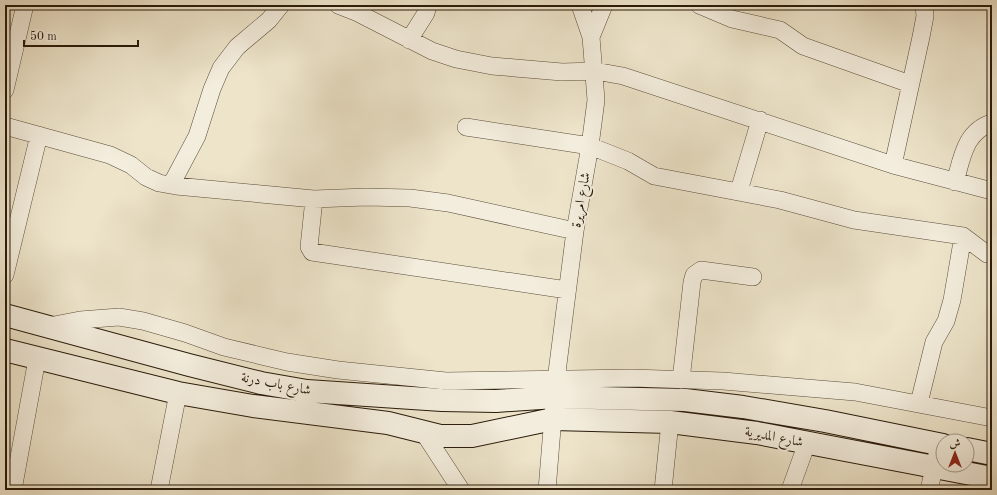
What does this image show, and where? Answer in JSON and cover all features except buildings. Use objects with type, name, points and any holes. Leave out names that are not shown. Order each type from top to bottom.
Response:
[{"type":"main road","name":"شارع باب درنة","points":[[5,315],[189,365],[260,382],[308,391],[442,400],[496,401],[556,389]]},
{"type":"main road","name":"شارع باب درنة","points":[[5,350],[178,393],[253,406],[388,423],[424,433],[456,437],[472,436],[554,419]]},
{"type":"main road","name":"شارع المديرية","points":[[556,389],[736,406],[825,420],[935,443]]},
{"type":"main road","name":"شارع المديرية","points":[[554,419],[670,422],[757,433],[807,444],[992,478]]},
{"type":"main road","points":[[975,451],[992,454]]},
{"type":"street","points":[[5,90],[25,5]]},
{"type":"street","points":[[171,185],[197,136],[212,88],[221,68],[237,47],[269,20],[281,5]]},
{"type":"street","points":[[338,5],[356,12],[432,51],[456,59],[492,66],[562,72],[595,71],[623,76],[893,165],[992,191]]},
{"type":"street","points":[[409,40],[426,13],[428,5]]},
{"type":"street","name":"شارع امريرة","points":[[547,490],[567,290],[596,100],[595,71],[591,37],[580,5]]},
{"type":"street","points":[[591,37],[604,5]]},
{"type":"street","points":[[699,5],[732,19],[780,30],[803,46],[910,84]]},
{"type":"street","points":[[893,165],[925,16],[924,5]]},
{"type":"street","points":[[739,191],[760,120]]},
{"type":"street","points":[[955,182],[969,139],[982,126],[992,123]]},
{"type":"street","points":[[5,126],[110,155],[131,165],[146,177],[171,185],[314,199],[366,197],[418,199],[448,203],[575,231]]},
{"type":"street","points":[[466,127],[590,146],[628,161],[654,176],[739,191],[854,220],[963,236],[987,254],[992,255]]},
{"type":"street","points":[[5,275],[39,135]]},
{"type":"street","points":[[314,199],[309,248],[312,252],[567,290]]},
{"type":"street","points":[[919,403],[934,342],[946,321],[952,300],[963,236]]},
{"type":"street","points":[[681,380],[694,275],[701,270],[753,277]]},
{"type":"street","points":[[48,326],[80,320],[119,317],[185,333],[230,348],[287,362],[338,370],[446,381],[556,389],[632,378],[731,382],[855,392],[992,418]]},
{"type":"street","points":[[13,490],[37,359]]},
{"type":"street","points":[[159,490],[178,393]]},
{"type":"street","points":[[663,490],[670,422]]},
{"type":"street","points":[[424,433],[462,490]]},
{"type":"street","points":[[790,490],[807,444]]},
{"type":"street","points":[[929,490],[935,464]]}]
